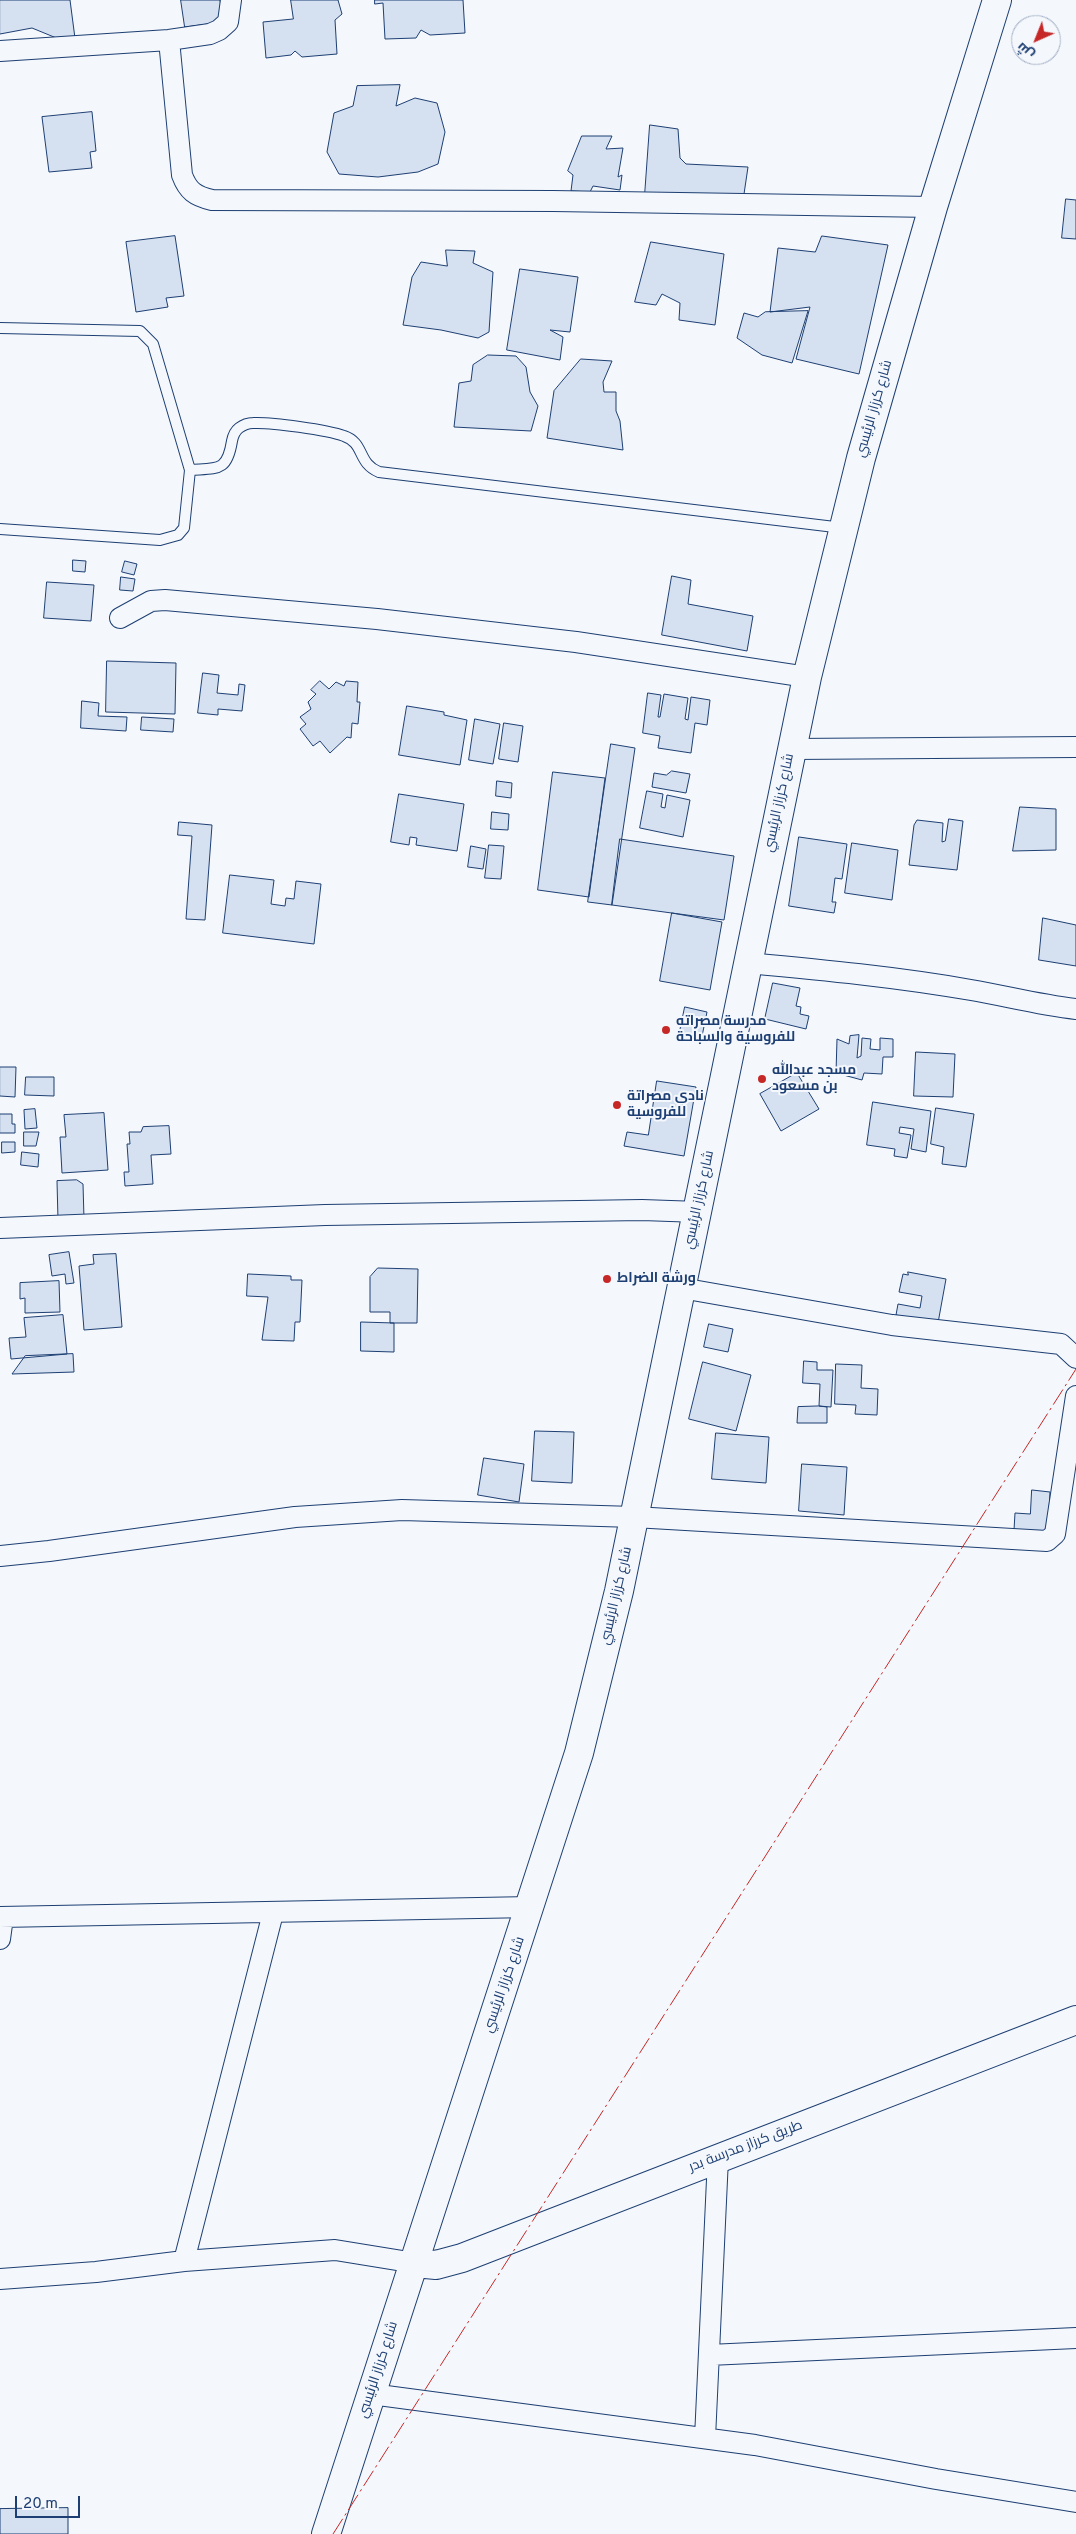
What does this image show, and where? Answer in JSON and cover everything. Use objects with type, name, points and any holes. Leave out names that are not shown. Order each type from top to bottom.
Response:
[{"type":"street","points":[[0,51],[169,40],[220,30],[228,22],[231,0]]},
{"type":"street","name":"شارع كرزاز الرئيسي","points":[[326,2534],[415,2263],[435,2192],[531,1907],[579,1753],[619,1591],[681,1288],[699,1212],[807,677],[861,458],[933,207],[997,0]]},
{"type":"street","points":[[169,40],[182,175],[187,189],[198,197],[212,200],[553,201],[933,207]]},
{"type":"street","points":[[120,618],[151,602],[185,602],[377,619],[576,642],[807,677]]},
{"type":"street","points":[[792,749],[1076,748]]},
{"type":"street","points":[[748,963],[868,975],[972,990],[1050,1006],[1076,1009]]},
{"type":"street","points":[[0,1228],[325,1214],[642,1210],[699,1212]]},
{"type":"street","points":[[681,1288],[892,1325],[1061,1344],[1076,1358]]},
{"type":"street","points":[[0,1556],[49,1552],[295,1517],[402,1510],[634,1517],[1047,1541],[1055,1534],[1076,1396]]},
{"type":"street","points":[[0,1939],[2,1917],[531,1907]]},
{"type":"street","points":[[184,2261],[273,1913]]},
{"type":"street","name":"طريق كرزاز مدرسة بدر","points":[[415,2263],[436,2265],[462,2258],[1076,2020]]},
{"type":"street","points":[[704,2438],[718,2158]]},
{"type":"street","points":[[0,2279],[96,2272],[184,2261],[335,2250],[415,2263]]},
{"type":"street","points":[[709,2355],[1076,2338]]},
{"type":"street","points":[[371,2394],[755,2445],[936,2479],[1076,2502]]},
{"type":"lane","points":[[0,328],[140,331],[153,344],[190,470],[186,519],[178,535],[170,538],[160,540],[0,529]]},
{"type":"lane","points":[[190,470],[217,468],[225,465],[229,457],[233,436],[238,429],[253,423],[344,436],[358,445],[364,463],[379,472],[844,528]]},
{"type":"building","points":[[0,0],[70,0],[76,46],[32,28],[0,34]]},
{"type":"building","points":[[181,0],[220,0],[223,22],[185,27]]},
{"type":"building","points":[[291,0],[338,0],[342,14],[335,20],[337,54],[302,57],[295,51],[291,55],[266,58],[263,22],[293,19]]},
{"type":"building","points":[[375,0],[463,0],[465,33],[430,35],[421,30],[416,38],[385,39],[383,3],[375,4]]},
{"type":"building","points":[[400,85],[396,106],[415,98],[437,103],[445,132],[438,164],[418,172],[378,177],[339,174],[327,152],[334,113],[353,106],[357,86]]},
{"type":"building","points":[[92,112],[96,151],[90,152],[92,168],[49,172],[42,117]]},
{"type":"building","points":[[650,125],[678,129],[680,158],[686,164],[748,167],[744,194],[738,194],[728,200],[645,195]]},
{"type":"building","points":[[582,136],[612,136],[606,149],[623,148],[618,177],[622,175],[620,190],[593,186],[590,192],[571,191],[573,175],[568,171]]},
{"type":"building","points":[[1066,199],[1076,200],[1076,239],[1062,238]]},
{"type":"building","points":[[175,236],[184,296],[166,298],[168,307],[136,312],[126,242]]},
{"type":"building","points":[[822,236],[888,245],[859,374],[796,359],[810,307],[770,312],[778,248],[815,252]]},
{"type":"building","points":[[651,242],[724,254],[715,325],[679,320],[680,303],[662,294],[656,305],[635,302]]},
{"type":"building","points":[[446,250],[475,251],[473,263],[493,272],[489,332],[478,338],[441,330],[403,325],[412,277],[421,262],[447,266]]},
{"type":"building","points":[[520,269],[578,277],[570,332],[550,330],[563,337],[560,360],[507,350]]},
{"type":"building","points":[[808,311],[792,363],[762,355],[737,338],[744,313],[758,317],[765,312]]},
{"type":"building","points":[[488,355],[516,356],[526,367],[530,392],[538,406],[531,431],[454,427],[459,383],[471,381],[473,365]]},
{"type":"building","points":[[581,359],[612,361],[603,382],[604,392],[616,392],[616,411],[620,421],[623,450],[547,438],[554,391]]},
{"type":"building","points":[[73,560],[86,561],[85,572],[73,571]]},
{"type":"building","points":[[125,561],[137,564],[134,575],[122,572]]},
{"type":"building","points":[[672,576],[691,580],[688,604],[753,616],[747,651],[662,635]]},
{"type":"building","points":[[121,577],[135,579],[133,591],[120,590]]},
{"type":"building","points":[[47,582],[94,585],[91,621],[44,618]]},
{"type":"building","points":[[107,661],[176,663],[175,714],[106,712]]},
{"type":"building","points":[[203,673],[219,675],[217,693],[238,695],[239,684],[245,685],[242,711],[218,709],[218,715],[198,713]]},
{"type":"building","points":[[320,681],[329,689],[336,682],[344,686],[346,681],[358,682],[357,702],[360,702],[358,724],[352,723],[351,738],[347,737],[330,753],[320,741],[313,746],[300,729],[306,724],[300,717],[311,709],[308,702],[316,694],[311,690]]},
{"type":"building","points":[[648,693],[661,695],[658,717],[660,717],[664,694],[688,698],[685,719],[688,720],[691,697],[710,700],[707,725],[695,723],[691,753],[658,748],[660,736],[643,733]]},
{"type":"building","points":[[82,701],[99,703],[98,716],[127,717],[126,731],[81,728]]},
{"type":"building","points":[[407,706],[444,712],[444,715],[467,720],[460,765],[399,755]]},
{"type":"building","points":[[142,717],[174,719],[173,732],[141,730]]},
{"type":"building","points":[[475,719],[500,724],[493,764],[469,760]]},
{"type":"building","points":[[504,723],[523,726],[518,762],[499,759]]},
{"type":"building","points":[[611,744],[635,748],[612,905],[588,902]]},
{"type":"building","points":[[672,771],[690,774],[686,793],[652,787],[654,773],[666,775]]},
{"type":"building","points":[[553,772],[605,778],[589,897],[538,890]]},
{"type":"building","points":[[497,781],[512,783],[511,798],[496,796]]},
{"type":"building","points":[[647,791],[663,794],[661,807],[665,808],[667,795],[690,800],[683,837],[640,828]]},
{"type":"building","points":[[399,794],[464,804],[457,851],[416,845],[417,838],[410,837],[409,845],[391,842]]},
{"type":"building","points":[[1020,807],[1056,809],[1056,850],[1013,851]]},
{"type":"building","points":[[492,812],[509,814],[508,830],[491,829]]},
{"type":"building","points":[[949,819],[963,821],[957,870],[909,865],[914,825],[917,820],[943,823],[942,842],[945,841]]},
{"type":"building","points":[[179,822],[212,825],[205,920],[186,919],[192,836],[178,835]]},
{"type":"building","points":[[799,837],[847,844],[842,879],[835,878],[832,902],[836,902],[834,913],[789,906]]},
{"type":"building","points":[[620,839],[734,856],[724,920],[612,905]]},
{"type":"building","points":[[852,843],[898,850],[892,900],[845,893]]},
{"type":"building","points":[[489,845],[504,846],[501,879],[485,878]]},
{"type":"building","points":[[471,846],[486,849],[483,869],[468,867]]},
{"type":"building","points":[[230,875],[274,880],[271,904],[285,906],[286,898],[294,899],[296,881],[321,884],[314,944],[223,933]]},
{"type":"building","points":[[672,913],[722,922],[710,990],[660,981]]},
{"type":"building","points":[[1043,918],[1076,925],[1076,966],[1039,960]]},
{"type":"building","points":[[773,983],[800,988],[796,1006],[801,1007],[800,1014],[809,1016],[806,1029],[765,1019]]},
{"type":"building","points":[[685,1007],[707,1012],[701,1041],[679,1036]]},
{"type":"building","points":[[859,1035],[857,1058],[861,1056],[862,1038],[871,1039],[870,1049],[880,1050],[880,1038],[893,1039],[893,1057],[883,1057],[882,1074],[864,1073],[862,1080],[836,1073],[837,1039],[849,1044],[850,1036]]},
{"type":"building","points":[[916,1052],[955,1054],[953,1097],[914,1096]]},
{"type":"building","points":[[0,1067],[16,1067],[15,1097],[0,1096]]},
{"type":"building","points":[[797,1073],[819,1109],[781,1131],[760,1094]]},
{"type":"building","points":[[26,1077],[54,1077],[54,1096],[25,1095]]},
{"type":"building","points":[[657,1081],[696,1087],[684,1156],[624,1146],[627,1132],[648,1135]]},
{"type":"building","points":[[873,1102],[931,1111],[926,1152],[911,1149],[914,1129],[900,1127],[899,1133],[911,1135],[907,1158],[894,1156],[895,1149],[867,1145]]},
{"type":"building","points":[[936,1108],[974,1114],[966,1167],[942,1164],[944,1147],[931,1144]]},
{"type":"building","points":[[35,1109],[37,1128],[25,1129],[24,1110]]},
{"type":"building","points":[[104,1113],[108,1170],[62,1173],[60,1137],[66,1137],[64,1115]]},
{"type":"building","points":[[0,1114],[12,1114],[12,1124],[15,1124],[15,1133],[0,1133]]},
{"type":"building","points":[[169,1126],[171,1154],[151,1155],[153,1184],[125,1186],[124,1172],[129,1172],[127,1144],[130,1144],[129,1132],[141,1132],[143,1127]]},
{"type":"building","points":[[24,1132],[39,1132],[36,1146],[24,1146]]},
{"type":"building","points":[[2,1142],[15,1142],[15,1152],[2,1153]]},
{"type":"building","points":[[22,1152],[39,1154],[38,1167],[21,1165]]},
{"type":"building","points":[[77,1180],[83,1184],[84,1219],[58,1220],[57,1181]]},
{"type":"building","points":[[69,1252],[74,1283],[66,1284],[65,1274],[52,1276],[49,1255]]},
{"type":"building","points":[[116,1254],[122,1327],[84,1330],[79,1266],[94,1264],[93,1255]]},
{"type":"building","points":[[378,1268],[418,1269],[417,1323],[390,1323],[390,1312],[370,1312],[370,1277]]},
{"type":"building","points":[[908,1272],[946,1279],[938,1323],[896,1315],[898,1304],[920,1308],[922,1296],[899,1292],[903,1274],[908,1275]]},
{"type":"building","points":[[248,1274],[291,1276],[291,1280],[302,1280],[300,1322],[295,1322],[294,1341],[262,1340],[268,1297],[247,1296]]},
{"type":"building","points":[[59,1281],[60,1312],[25,1313],[25,1298],[20,1299],[20,1283]]},
{"type":"building","points":[[63,1315],[67,1354],[11,1359],[9,1338],[26,1337],[24,1318]]},
{"type":"building","points":[[361,1322],[394,1323],[394,1352],[361,1351]]},
{"type":"building","points":[[709,1324],[733,1329],[728,1352],[704,1347]]},
{"type":"building","points":[[73,1354],[74,1372],[12,1374],[25,1356]]},
{"type":"building","points":[[804,1361],[817,1362],[817,1370],[833,1370],[831,1407],[819,1406],[820,1384],[803,1383]]},
{"type":"building","points":[[703,1362],[751,1375],[736,1431],[689,1419]]},
{"type":"building","points":[[836,1364],[862,1365],[861,1388],[878,1389],[877,1415],[855,1414],[856,1405],[835,1404]]},
{"type":"building","points":[[798,1407],[827,1407],[827,1423],[797,1423]]},
{"type":"building","points":[[535,1431],[574,1432],[572,1483],[532,1481]]},
{"type":"building","points":[[716,1433],[769,1437],[766,1483],[712,1479]]},
{"type":"building","points":[[484,1458],[524,1464],[519,1502],[478,1495]]},
{"type":"building","points":[[802,1464],[847,1467],[844,1515],[799,1511]]},
{"type":"building","points":[[1032,1490],[1050,1492],[1048,1533],[1014,1530],[1015,1513],[1030,1514]]},
{"type":"building","points":[[68,2508],[68,2534],[0,2534],[0,2509]]},
{"type":"power","points":[[333,2534],[1076,1369]]},
{"type":"place","name":"مدرسة مصراته للفروسية والسباحة","points":[[666,1030]]},
{"type":"place","name":"مسجد عبدالله بن مسعود","points":[[762,1079]]},
{"type":"place","name":"نادي مصراتة للفروسية","points":[[617,1105]]},
{"type":"place","name":"ورشة الضراط","points":[[607,1279]]}]
